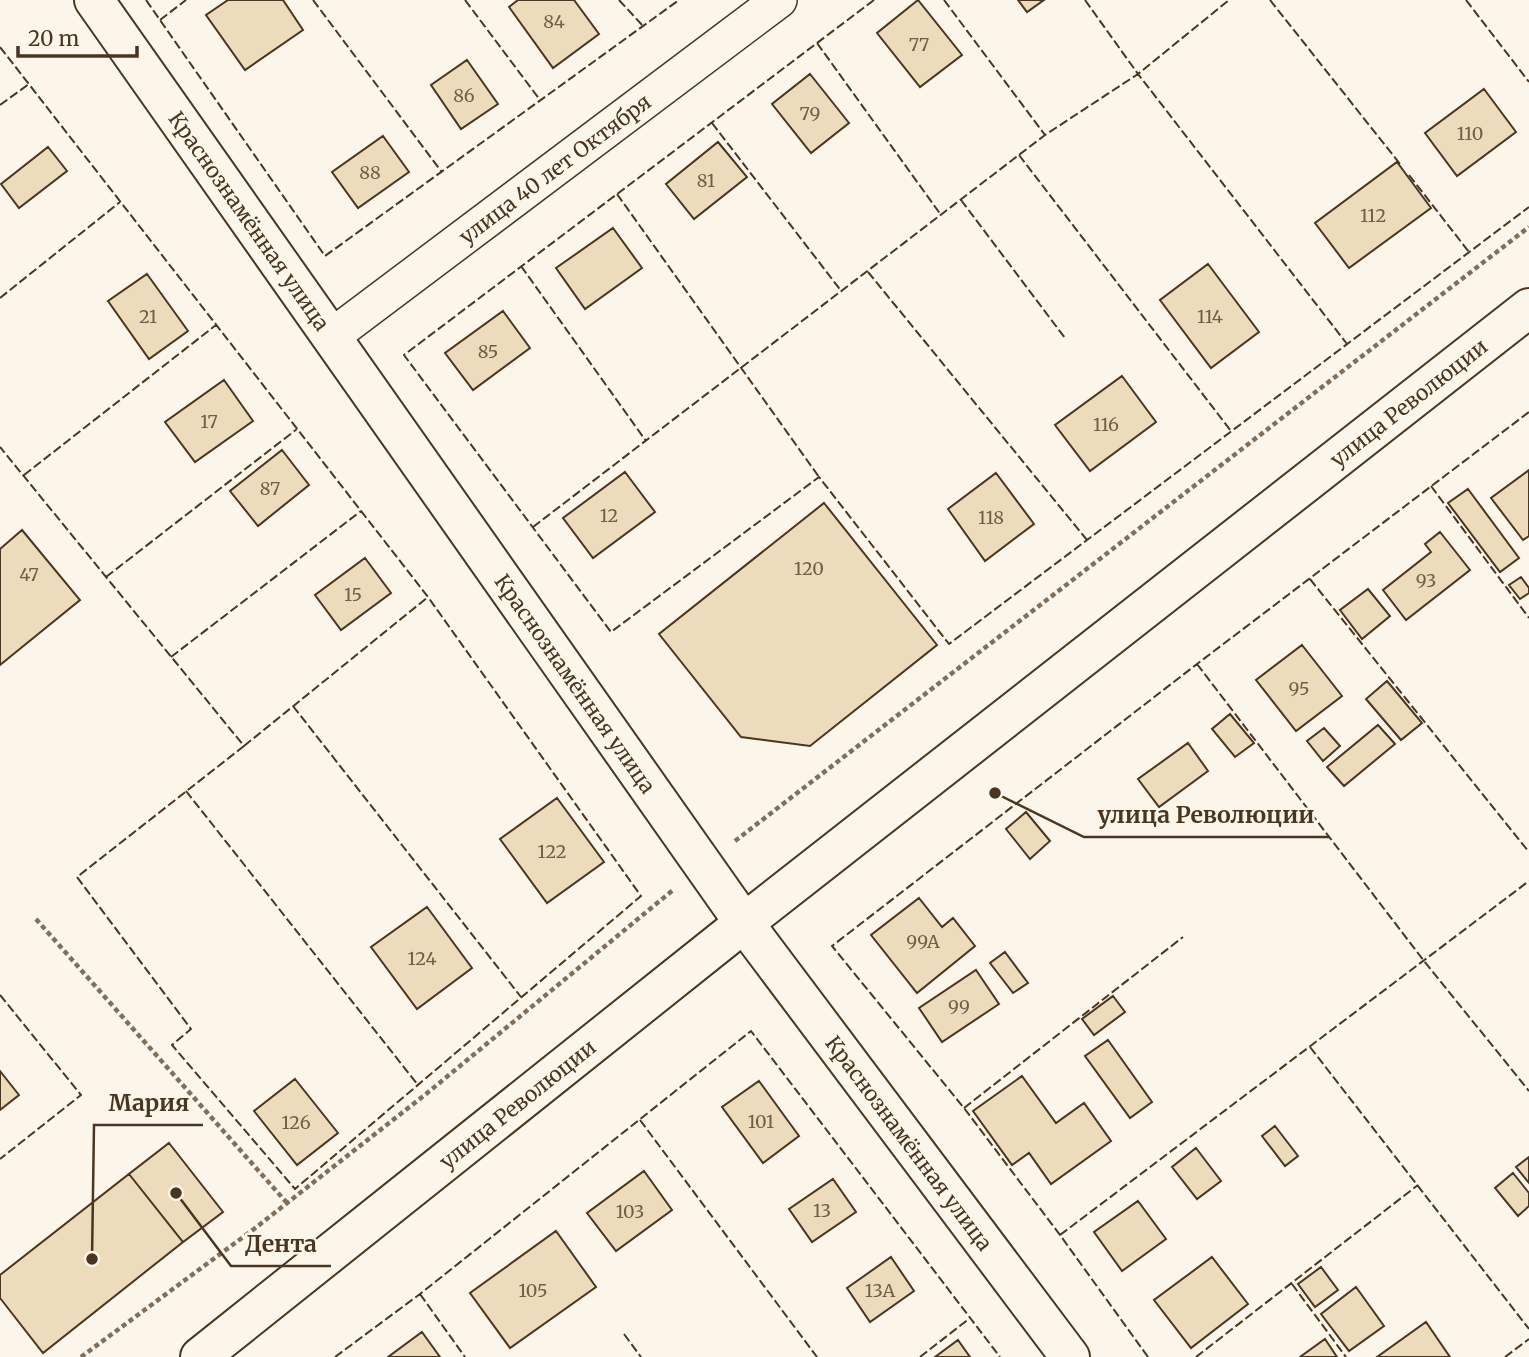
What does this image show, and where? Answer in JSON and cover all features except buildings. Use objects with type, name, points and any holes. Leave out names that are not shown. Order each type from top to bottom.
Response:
[{"type":"main road","name":"Краснознамённая улица","points":[[94,0],[744,923],[1070,1357]]},
{"type":"main road","name":"улица Революции","points":[[200,1357],[744,923],[1529,308]]},
{"type":"street","name":"улица 40 лет Октября","points":[[331,337],[779,0]]},
{"type":"path","points":[[81,1357],[287,1203],[426,1094],[703,865],[1529,227]]},
{"type":"path","points":[[36,919],[287,1203]]},
{"type":"fence","points":[[146,0],[325,256],[679,0]]},
{"type":"fence","points":[[160,20],[186,0]]},
{"type":"fence","points":[[313,0],[441,171]]},
{"type":"fence","points":[[465,0],[540,100]]},
{"type":"fence","points":[[619,0],[643,26]]},
{"type":"fence","points":[[874,0],[404,355],[611,632],[819,477],[949,644],[1529,207]]},
{"type":"fence","points":[[944,0],[1045,135]]},
{"type":"fence","points":[[1085,0],[1138,74],[1347,344]]},
{"type":"fence","points":[[533,527],[1045,135],[1138,74],[1229,0]]},
{"type":"fence","points":[[1270,0],[1400,164]]},
{"type":"fence","points":[[1466,0],[1529,82]]},
{"type":"fence","points":[[817,43],[941,215]]},
{"type":"fence","points":[[0,47],[428,597],[641,896],[295,1189],[172,1045],[191,1029],[77,877],[244,746],[0,447]]},
{"type":"fence","points":[[0,105],[29,84]]},
{"type":"fence","points":[[712,123],[842,292]]},
{"type":"fence","points":[[1019,155],[1231,431]]},
{"type":"fence","points":[[1409,175],[1469,252]]},
{"type":"fence","points":[[617,194],[819,477]]},
{"type":"fence","points":[[961,200],[1065,338]]},
{"type":"fence","points":[[0,298],[120,202]]},
{"type":"fence","points":[[521,266],[646,441]]},
{"type":"fence","points":[[868,272],[1087,540]]},
{"type":"fence","points":[[24,475],[216,325]]},
{"type":"fence","points":[[1148,1357],[964,1108],[832,946],[1529,412]]},
{"type":"fence","points":[[106,577],[297,429]]},
{"type":"fence","points":[[1431,486],[1529,618]]},
{"type":"fence","points":[[171,657],[361,511]]},
{"type":"fence","points":[[1310,579],[1529,852]]},
{"type":"fence","points":[[244,746],[428,597]]},
{"type":"fence","points":[[1197,664],[1424,961],[1529,1091]]},
{"type":"fence","points":[[293,706],[521,997]]},
{"type":"fence","points":[[186,791],[418,1085]]},
{"type":"fence","points":[[1060,1235],[1529,881]]},
{"type":"fence","points":[[964,1108],[1183,937]]},
{"type":"fence","points":[[0,995],[81,1095],[0,1159]]},
{"type":"fence","points":[[335,1357],[420,1294],[751,1031],[1000,1357]]},
{"type":"fence","points":[[1310,1047],[1529,1329]]},
{"type":"fence","points":[[640,1120],[817,1357]]},
{"type":"fence","points":[[1196,1357],[1418,1185]]},
{"type":"fence","points":[[1292,1284],[1346,1357]]},
{"type":"fence","points":[[420,1294],[465,1357]]},
{"type":"fence","points":[[920,1357],[970,1318]]},
{"type":"fence","points":[[624,1334],[641,1357]]},
{"type":"fence","points":[[1505,1357],[1529,1339]]},
{"type":"place","name":"улица Революции","points":[[995,793]]},
{"type":"place","name":"Дента","points":[[176,1193]]},
{"type":"place","name":"Мария","points":[[92,1259]]}]
